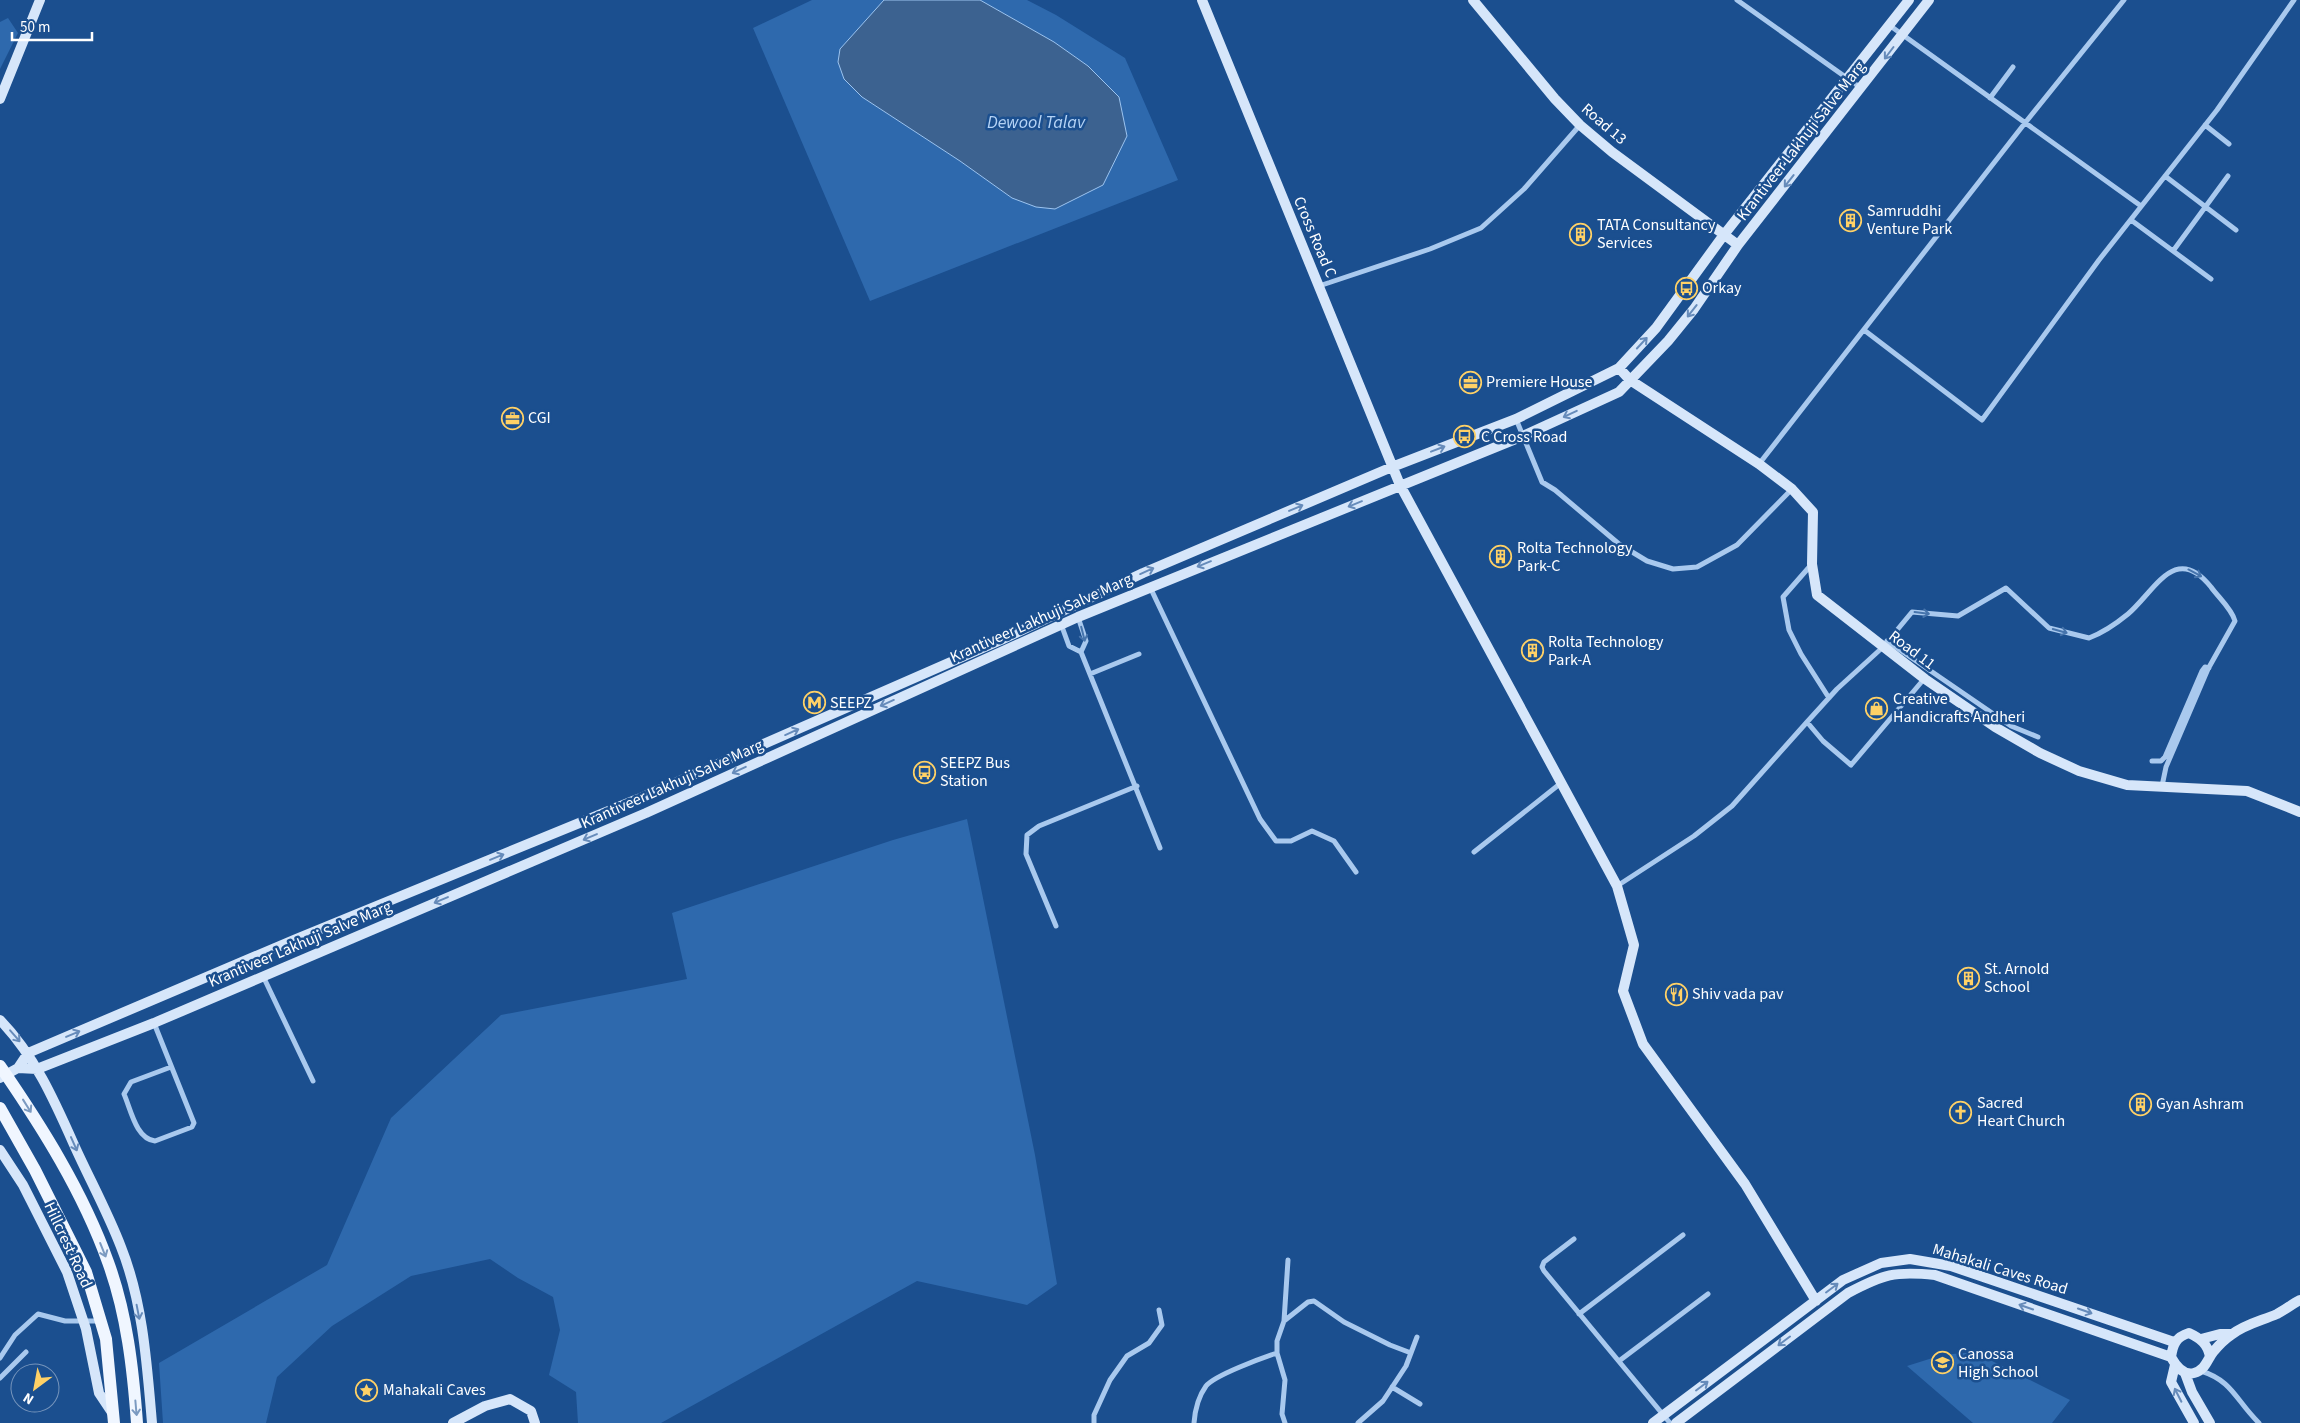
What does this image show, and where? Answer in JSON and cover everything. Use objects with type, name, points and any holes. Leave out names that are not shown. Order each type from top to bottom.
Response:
[{"type":"main road","points":[[0,99],[40,0]]},
{"type":"main road","name":"Cross Road C","points":[[1202,0],[1400,485],[1617,886],[1634,945],[1623,991],[1644,1044],[1745,1184],[1816,1301]]},
{"type":"main road","name":"Road 13","points":[[1473,0],[1554,99],[1580,125],[1612,152],[1723,236],[1738,245]]},
{"type":"main road","name":"Krantiveer Lakhuji Salve Marg","points":[[28,1053],[296,939],[638,799],[1001,640],[1143,573],[1392,466],[1516,419],[1619,368],[1656,328],[1723,236],[1909,0]]},
{"type":"main road","name":"Krantiveer Lakhuji Salve Marg","points":[[18,1068],[37,1069],[264,976],[646,813],[1061,624],[1150,586],[1523,436],[1619,392],[1668,341],[1694,309],[1738,245],[1929,0]]},
{"type":"main road","name":"Road 11","points":[[1619,368],[1630,380],[1759,464],[1792,488],[1812,512],[1812,564],[1817,595],[1885,644],[1925,679],[1995,726],[2040,753],[2079,772],[2127,785],[2247,791],[2300,812]]},
{"type":"main road","points":[[638,799],[646,813]]},
{"type":"main road","points":[[0,1020],[28,1053],[37,1069],[56,1105],[122,1248],[136,1298],[146,1350],[152,1423]]},
{"type":"main road","points":[[0,1078],[18,1068],[28,1053]]},
{"type":"main road","points":[[0,1066],[28,1106],[56,1155],[90,1218],[109,1264],[132,1358],[137,1423]]},
{"type":"main road","points":[[0,1108],[35,1170],[86,1272],[106,1339],[114,1419]]},
{"type":"main road","name":"Hillcrest Road","points":[[0,1150],[22,1185],[67,1272],[83,1321],[99,1393],[114,1419]]},
{"type":"main road","name":"Mahakali Caves Road","points":[[1653,1423],[1667,1419],[1843,1280],[1881,1263],[1910,1259],[1950,1266],[2174,1342]]},
{"type":"main road","name":"Mahakali Caves Road","points":[[1676,1423],[1848,1293],[1873,1280],[1895,1273],[1934,1275],[2173,1361]]},
{"type":"main road","points":[[2185,1373],[2193,1374],[2200,1370],[2232,1334],[2248,1324],[2277,1314],[2300,1300]]},
{"type":"main road","points":[[2194,1423],[2171,1382],[2174,1342],[2180,1336],[2189,1333],[2201,1339],[2208,1348],[2210,1357]]},
{"type":"main road","points":[[2201,1339],[2220,1334],[2232,1334]]},
{"type":"main road","points":[[2173,1361],[2185,1373],[2192,1392],[2210,1423]]},
{"type":"main road","points":[[454,1423],[485,1406],[510,1399],[531,1411],[535,1423]]},
{"type":"street","points":[[1737,0],[1862,88]]},
{"type":"street","points":[[1759,464],[2025,123],[2124,0]]},
{"type":"street","points":[[1864,330],[1982,420],[2141,206],[2205,125],[2294,0]]},
{"type":"street","points":[[1889,25],[2141,206]]},
{"type":"street","points":[[1990,98],[2013,67]]},
{"type":"street","points":[[1319,286],[1430,249],[1481,228],[1524,189],[1580,125]]},
{"type":"street","points":[[2205,125],[2229,144]]},
{"type":"street","points":[[2165,176],[2236,230]]},
{"type":"street","points":[[2173,251],[2228,176]]},
{"type":"street","points":[[2131,220],[2211,279]]},
{"type":"street","points":[[1516,419],[1542,482],[1555,490],[1619,544],[1647,561],[1673,569],[1697,567],[1736,545],[1792,488]]},
{"type":"street","points":[[1812,564],[1783,598],[1789,630],[1801,654],[1829,698]]},
{"type":"street","points":[[1617,886],[1694,836],[1732,806],[1829,698],[1885,644],[1910,613],[1958,616],[2006,588],[2049,628],[2089,638],[2128,613],[2170,572],[2184,568],[2201,575],[2235,619],[2235,623],[2209,668],[2166,767],[2162,786]]},
{"type":"street","points":[[1150,586],[1260,819],[1276,841],[1291,841],[1312,831],[1334,841],[1356,872]]},
{"type":"street","points":[[1078,617],[1086,641],[1081,652]]},
{"type":"street","points":[[1061,624],[1069,646],[1081,652],[1160,848]]},
{"type":"street","points":[[1885,644],[2015,728],[2038,737]]},
{"type":"street","points":[[1090,674],[1139,654]]},
{"type":"street","points":[[2152,761],[2161,761],[2165,757],[2202,671],[2205,667],[2209,668]]},
{"type":"street","points":[[1807,722],[1823,741],[1851,765],[1925,679]]},
{"type":"street","points":[[1474,852],[1561,782]]},
{"type":"street","points":[[1056,926],[1026,854],[1027,835],[1039,826],[1136,786]]},
{"type":"street","points":[[264,976],[312,1081]]},
{"type":"street","points":[[154,1022],[194,1124],[192,1127],[155,1141],[150,1140],[140,1134],[124,1094],[130,1082],[171,1066]]},
{"type":"street","points":[[1579,1314],[1683,1235]]},
{"type":"street","points":[[1574,1239],[1544,1262],[1542,1267],[1667,1419]]},
{"type":"street","points":[[1285,1423],[1282,1414],[1285,1380],[1277,1353],[1277,1341],[1284,1321],[1288,1260]]},
{"type":"street","points":[[1619,1361],[1708,1294]]},
{"type":"street","points":[[1284,1321],[1308,1302],[1314,1301],[1344,1322],[1390,1345],[1411,1352]]},
{"type":"street","points":[[1094,1423],[1094,1414],[1110,1380],[1127,1356],[1149,1343],[1162,1325],[1159,1310]]},
{"type":"street","points":[[0,1358],[15,1335],[38,1314],[65,1321],[100,1321]]},
{"type":"street","points":[[1358,1423],[1383,1401],[1406,1366],[1417,1338]]},
{"type":"street","points":[[0,1378],[26,1352]]},
{"type":"street","points":[[1194,1423],[1196,1404],[1207,1385],[1243,1366],[1277,1353]]},
{"type":"street","points":[[2200,1370],[2217,1376],[2232,1390],[2244,1409],[2259,1423]]},
{"type":"street","points":[[1392,1387],[1420,1404]]},
{"type":"shaded area","points":[[812,0],[884,0],[844,79],[862,97],[960,161],[1012,198],[1119,97],[1088,66],[1054,42],[980,0],[1027,0],[1056,15],[1125,58],[1178,180],[870,301],[753,28]]},
{"type":"shaded area","points":[[8,18],[18,33],[0,69],[0,22]]},
{"type":"shaded area","points":[[967,819],[1035,1155],[1057,1284],[1027,1305],[917,1281],[661,1423],[578,1423],[576,1392],[549,1375],[560,1330],[553,1297],[518,1278],[490,1259],[411,1276],[332,1326],[277,1377],[266,1423],[163,1423],[159,1363],[327,1265],[391,1118],[501,1015],[687,979],[672,913],[893,840]]},
{"type":"shaded area","points":[[1974,1352],[2070,1400],[2052,1423],[1973,1423],[1907,1366],[1942,1355]]},
{"type":"water","name":"Dewool Talav","points":[[884,0],[980,0],[1054,42],[1088,66],[1119,97],[1127,136],[1103,185],[1055,209],[1036,207],[1012,198],[960,161],[862,97],[844,79],[838,62],[840,49]]},
{"type":"place","name":"Samruddhi Venture Park","points":[[1851,220]]},
{"type":"place","name":"TATA Consultancy Services","points":[[1581,234]]},
{"type":"place","name":"Orkay","points":[[1686,288]]},
{"type":"place","name":"Premiere House","points":[[1470,382]]},
{"type":"place","name":"CGI","points":[[512,418]]},
{"type":"place","name":"C Cross Road","points":[[1465,437]]},
{"type":"place","name":"Rolta Technology Park-C","points":[[1501,557]]},
{"type":"place","name":"Rolta Technology Park-A","points":[[1532,651]]},
{"type":"place","name":"SEEPZ","points":[[814,703]]},
{"type":"place","name":"Creative Handicrafts Andheri","points":[[1877,708]]},
{"type":"place","name":"SEEPZ Bus Station","points":[[924,772]]},
{"type":"place","name":"St. Arnold School","points":[[1968,978]]},
{"type":"place","name":"Shiv vada pav","points":[[1676,994]]},
{"type":"place","name":"Gyan Ashram","points":[[2140,1104]]},
{"type":"place","name":"Sacred Heart Church","points":[[1961,1112]]},
{"type":"place","name":"Canossa High School","points":[[1942,1363]]},
{"type":"place","name":"Mahakali Caves","points":[[367,1390]]}]
